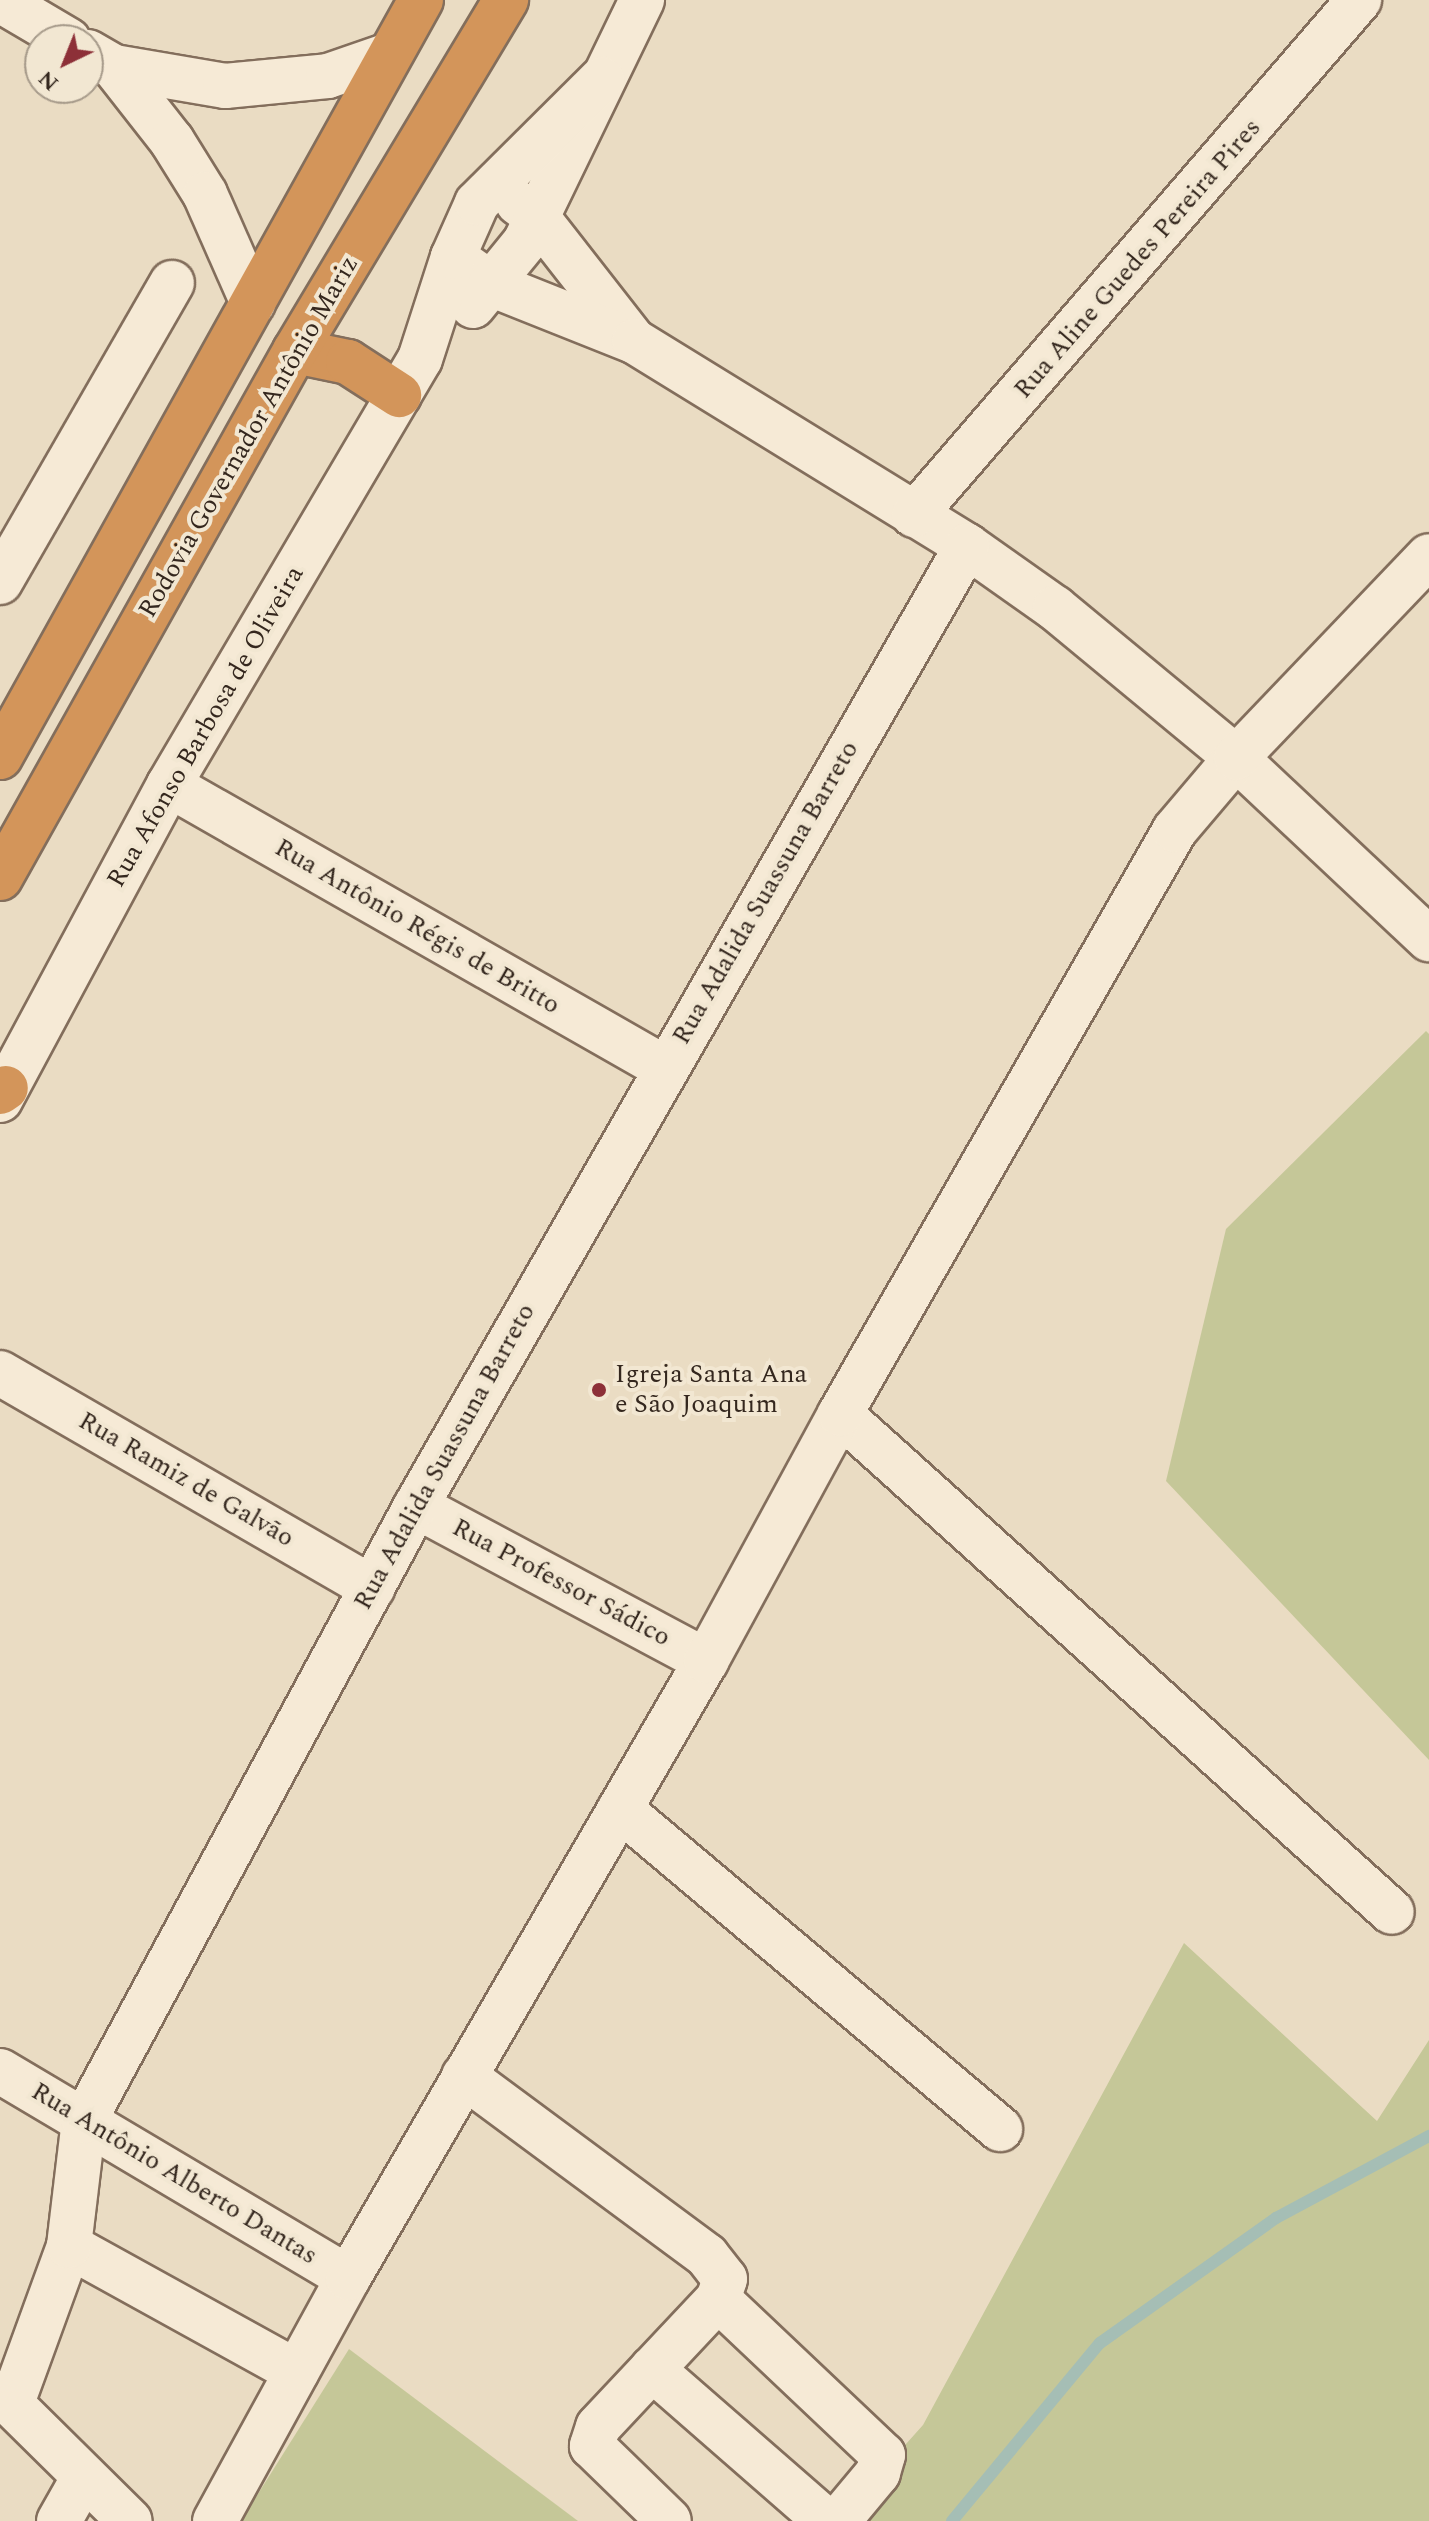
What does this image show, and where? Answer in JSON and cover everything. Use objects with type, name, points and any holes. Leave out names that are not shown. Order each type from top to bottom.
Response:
[{"type":"highway","points":[[0,757],[421,0]]},
{"type":"highway","name":"Rodovia Governador Antônio Mariz","points":[[0,878],[295,351],[506,0]]},
{"type":"highway","points":[[295,351],[410,377]]},
{"type":"street","points":[[0,0],[41,24]]},
{"type":"street","points":[[410,377],[493,285],[537,217],[642,0]]},
{"type":"street","name":"Rua Aline Guedes Pereira Pires","points":[[914,515],[1359,0]]},
{"type":"street","points":[[104,61],[225,86],[328,76],[389,55]]},
{"type":"street","points":[[104,63],[172,141],[205,194],[253,303]]},
{"type":"street","points":[[410,377],[468,219],[489,186],[602,79]]},
{"type":"street","points":[[489,186],[537,217],[634,341]]},
{"type":"street","points":[[453,257],[493,285],[634,341],[967,546],[1055,608],[1236,758],[1429,939]]},
{"type":"street","points":[[0,582],[172,283]]},
{"type":"street","name":"Rua Afonso Barbosa de Oliveira","points":[[2,1094],[169,785],[410,377]]},
{"type":"street","name":"Rua Adalida Suassuna Barreto","points":[[6,2398],[69,2246],[84,2121],[416,1506],[967,546]]},
{"type":"street","points":[[215,2521],[348,2278],[706,1661],[840,1414],[1175,830],[1236,758],[1429,556]]},
{"type":"street","name":"Rua Antônio Régis de Britto","points":[[169,785],[665,1068]]},
{"type":"street","name":"Rua Ramiz de Galvão","points":[[0,1373],[372,1588]]},
{"type":"street","points":[[840,1414],[1392,1912]]},
{"type":"street","name":"Rua Professor Sádico","points":[[416,1506],[706,1661]]},
{"type":"street","points":[[620,1809],[1000,2129]]},
{"type":"street","name":"Rua Antônio Alberto Dantas","points":[[0,2071],[348,2278]]},
{"type":"street","points":[[464,2076],[707,2256],[725,2279],[718,2299],[598,2427],[592,2446],[669,2521]]},
{"type":"street","points":[[69,2246],[297,2372]]},
{"type":"street","points":[[718,2299],[883,2455],[878,2473],[838,2521]]},
{"type":"street","points":[[652,2369],[826,2521]]},
{"type":"street","points":[[6,2398],[130,2521]]},
{"type":"street","points":[[59,2521],[84,2477]]},
{"type":"green space","points":[[1426,1031],[1429,1034],[1429,1760],[1166,1481],[1226,1229]]},
{"type":"green space","points":[[1184,1943],[1377,2121],[1429,2040],[1429,2521],[837,2521],[923,2425]]},
{"type":"green space","points":[[349,2349],[578,2521],[241,2521]]},
{"type":"waterway","points":[[952,2521],[1100,2343],[1276,2218],[1429,2136]]},
{"type":"place","name":"Igreja Santa Ana e São Joaquim","points":[[599,1390]]}]
